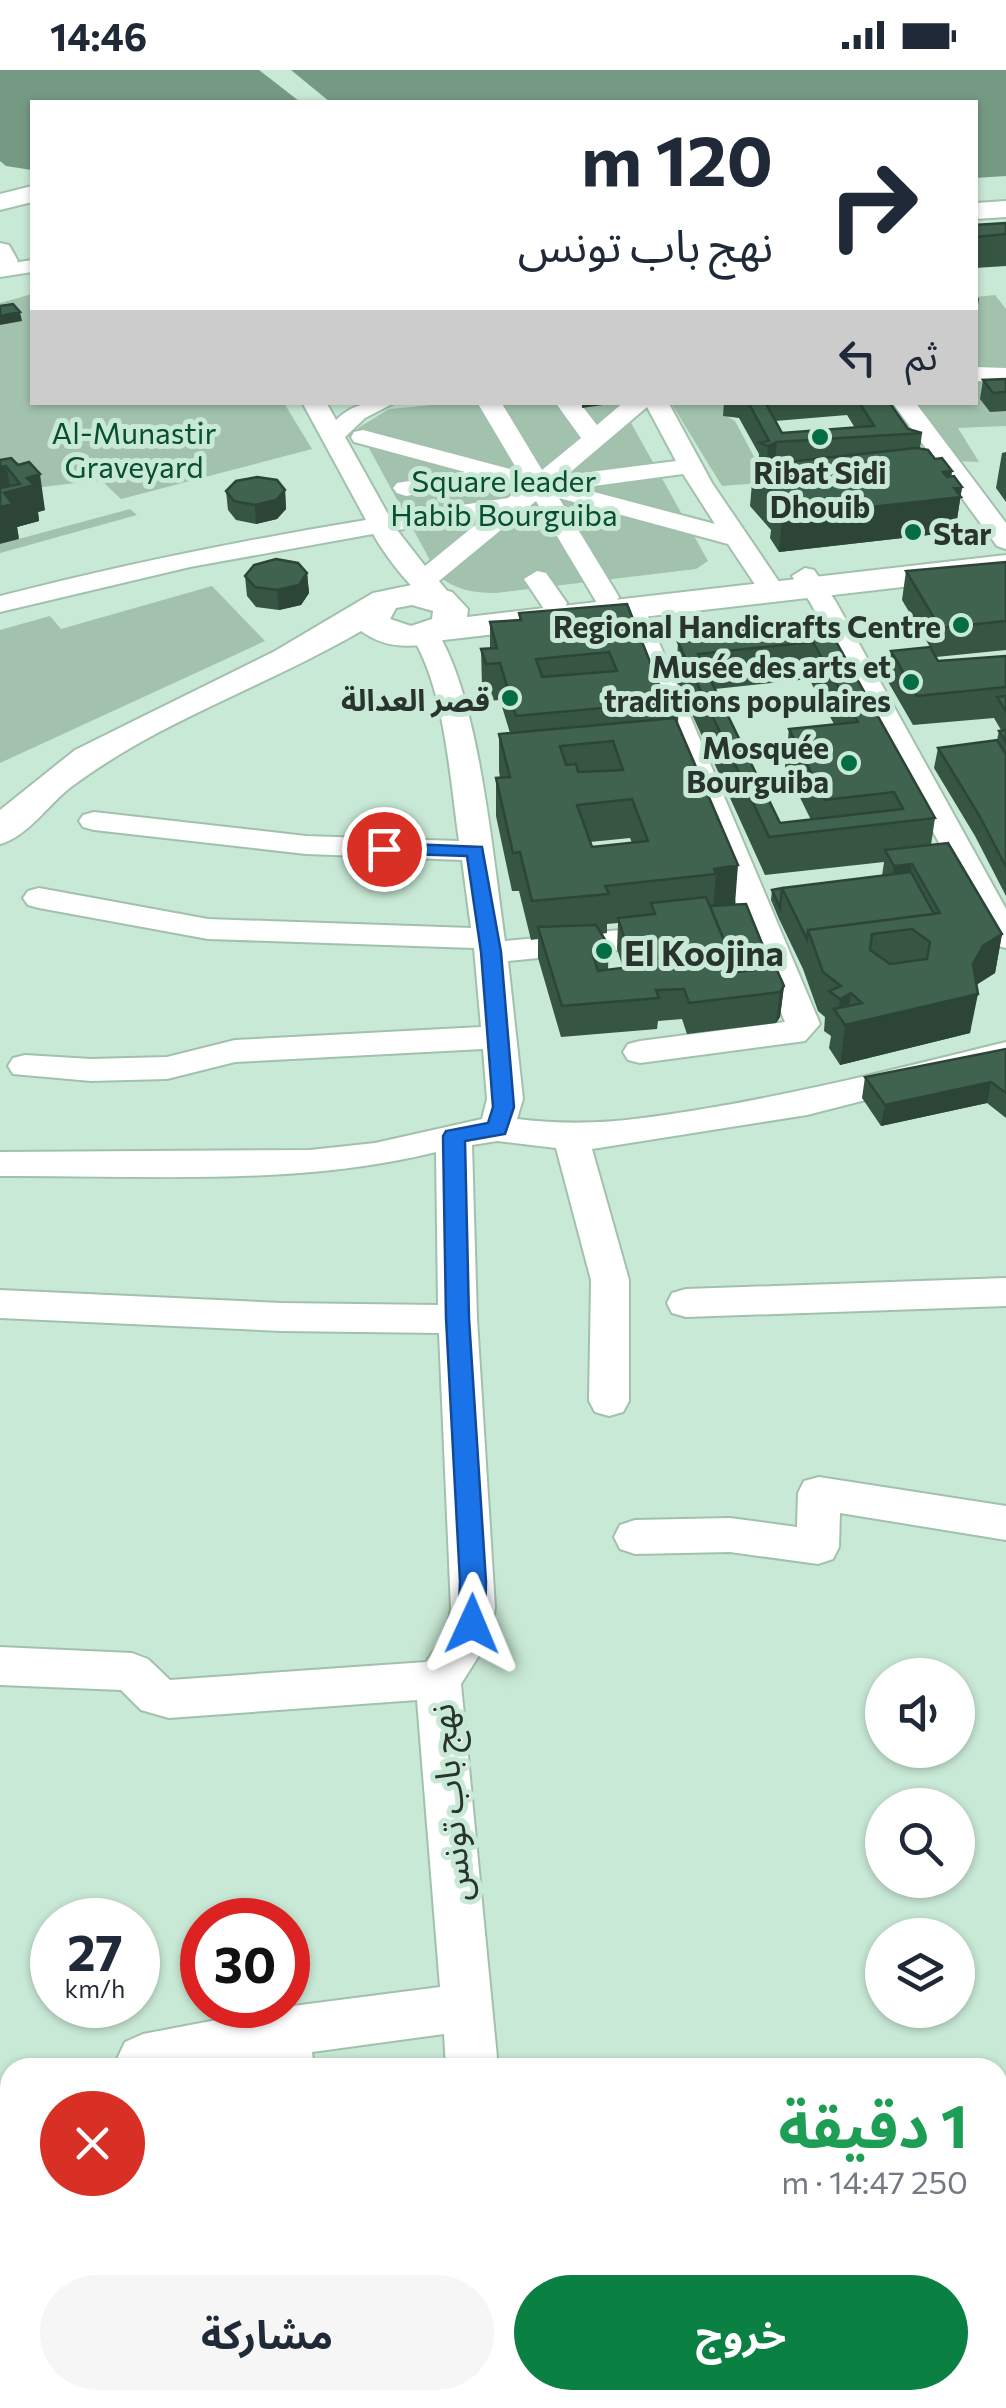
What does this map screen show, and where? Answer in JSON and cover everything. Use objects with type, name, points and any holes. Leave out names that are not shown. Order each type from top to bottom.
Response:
[{"type":"main road","points":[[0,189],[30,190]]},
{"type":"main road","points":[[0,202],[30,191]]},
{"type":"main road","points":[[978,212],[1006,209]]},
{"type":"main road","points":[[0,250],[5,261],[0,269]]},
{"type":"main road","points":[[815,592],[1006,554]]},
{"type":"main road","points":[[262,672],[426,616],[768,586],[815,592],[1006,565]]},
{"type":"main road","points":[[375,607],[373,623],[379,629],[545,591],[618,602]]},
{"type":"main road","points":[[3,814],[123,735],[262,672],[375,607],[402,596],[426,616]]},
{"type":"street","points":[[0,250],[30,251]]},
{"type":"street","points":[[0,269],[30,266]]},
{"type":"street","points":[[978,374],[1006,375]]},
{"type":"street","points":[[316,405],[388,536],[426,616],[482,764],[476,850],[505,1099],[497,1128]]},
{"type":"street","points":[[334,435],[357,413],[377,405]]},
{"type":"street","points":[[492,405],[553,510],[618,602],[687,745],[803,1021],[801,1030],[640,1052]]},
{"type":"street","points":[[568,405],[595,439]]},
{"type":"street","points":[[539,485],[635,405]]},
{"type":"street","points":[[658,405],[691,466],[768,586]]},
{"type":"street","points":[[905,405],[1006,542]]},
{"type":"street","points":[[364,437],[553,510],[591,489],[691,466]]},
{"type":"street","points":[[525,462],[566,463],[580,468],[591,489]]},
{"type":"street","points":[[426,616],[525,462]]},
{"type":"street","points":[[406,488],[503,491],[539,485],[591,489],[736,538]]},
{"type":"street","points":[[0,604],[126,572],[388,536],[503,491]]},
{"type":"street","points":[[375,607],[388,583],[388,536]]},
{"type":"street","points":[[815,592],[1006,938]]},
{"type":"street","points":[[650,748],[687,745]]},
{"type":"street","points":[[906,756],[946,752]]},
{"type":"street","points":[[94,821],[306,845],[476,850]]},
{"type":"street","points":[[926,870],[966,865]]},
{"type":"street","points":[[722,918],[788,889]]},
{"type":"street","points":[[39,898],[208,928],[490,946],[640,938],[635,928],[688,922]]},
{"type":"street","points":[[24,1066],[90,1070],[167,1068],[236,1052],[498,1037]]},
{"type":"street","points":[[0,1164],[310,1162],[375,1155],[497,1128],[572,1138],[617,1135],[807,1103],[1006,1052]]},
{"type":"street","name":"نهج باب تونس","points":[[454,1136],[458,1318],[473,1608],[468,1638],[438,1680],[471,2058]]},
{"type":"street","points":[[572,1138],[610,1280],[608,1400]]},
{"type":"street","points":[[686,1304],[1006,1292]]},
{"type":"street","points":[[0,1304],[281,1317],[458,1318]]},
{"type":"street","points":[[635,1537],[730,1535],[818,1547],[818,1493],[1006,1522]]},
{"type":"street","points":[[0,1666],[132,1672],[157,1696],[170,1698],[438,1680]]},
{"type":"street","points":[[158,2058],[286,2049],[466,2008]]},
{"type":"green space","name":"Al-Munastir Graveyard","points":[[30,295],[30,405],[285,405],[312,449],[121,499],[101,480],[0,492],[0,303]]},
{"type":"green space","points":[[995,295],[1006,309],[1006,368],[978,366],[978,297]]},
{"type":"green space","points":[[978,380],[1006,382],[1006,426],[958,428],[979,462],[957,461],[916,405],[978,405]]},
{"type":"green space","name":"Square leader Habib Bourguiba","points":[[433,405],[621,405],[708,561],[696,569],[496,593],[465,590],[451,584],[438,575],[358,428],[389,409]]},
{"type":"green space","points":[[672,405],[770,405],[725,415],[735,421],[759,466],[756,471],[783,481],[722,486]]},
{"type":"green space","points":[[130,509],[137,515],[0,553],[0,544]]},
{"type":"green space","name":"Al-Munastir Graveyard","points":[[212,586],[265,641],[0,763],[0,630],[50,616],[61,629]]},
{"type":"shaded area","points":[[0,70],[259,70],[298,100],[30,100],[30,170],[6,166],[0,161]]},
{"type":"shaded area","points":[[291,70],[1006,70],[1006,176],[978,178],[978,100],[328,100]]},
{"type":"building","points":[[1006,223],[1006,234],[978,237],[978,225]]},
{"type":"building","points":[[13,304],[20,312],[0,316],[0,306]]},
{"type":"building","points":[[1006,379],[1006,392],[993,393],[983,380]]},
{"type":"building","points":[[750,405],[767,405],[782,433],[874,426],[861,405],[891,405],[908,429],[922,433],[777,442],[768,446],[760,443],[769,441]]},
{"type":"building","points":[[916,448],[928,450],[935,459],[942,458],[952,471],[943,472],[947,477],[954,476],[962,487],[954,488],[961,497],[782,517],[773,502],[780,501],[753,471],[762,470],[759,465]]},
{"type":"building","points":[[11,458],[18,465],[29,462],[40,474],[27,478],[34,485],[4,493],[13,504],[0,507],[0,488],[20,484],[6,466],[0,467],[0,460]]},
{"type":"building","points":[[257,477],[277,480],[285,490],[276,500],[255,505],[234,501],[226,491],[236,481]]},
{"type":"building","points":[[276,559],[298,563],[307,573],[299,585],[277,590],[255,587],[245,576],[254,565]]},
{"type":"building","points":[[1006,562],[1006,621],[940,628],[906,571]]},
{"type":"building","points":[[627,604],[662,692],[675,691],[679,701],[516,716],[500,663],[486,664],[481,649],[497,648],[490,622],[521,620],[519,613]],"holes":[[[609,652],[617,671],[542,677],[536,659]]]},
{"type":"building","points":[[771,620],[778,634],[829,629],[935,818],[769,837],[678,642],[726,637],[720,625]],"holes":[[[813,642],[858,722],[789,729],[825,800],[894,792],[903,809],[780,823],[698,654]]]},
{"type":"building","points":[[930,647],[938,661],[1006,656],[1006,687],[917,696],[891,651]]},
{"type":"building","points":[[1006,696],[1006,711],[997,697]]},
{"type":"building","points":[[675,718],[738,865],[714,869],[716,874],[605,886],[609,894],[532,901],[520,852],[513,853],[496,778],[510,777],[499,734]],"holes":[[[613,741],[623,770],[578,772],[576,764],[566,765],[560,746]],[[632,799],[648,841],[592,847],[577,805]]]},
{"type":"building","points":[[997,740],[1006,754],[1006,867],[938,748]]},
{"type":"building","points":[[948,843],[1002,934],[983,946],[973,964],[978,994],[845,1025],[834,1009],[862,1003],[851,993],[840,999],[829,991],[841,986],[823,972],[808,930],[940,913],[912,864],[894,866],[885,850]],"holes":[[[912,929],[930,942],[927,959],[890,964],[870,950],[872,934]]]},
{"type":"building","points":[[911,872],[934,914],[808,930],[807,939],[782,888]]},
{"type":"building","points":[[782,888],[780,908],[772,890]]},
{"type":"building","points":[[706,897],[737,972],[776,968],[784,986],[780,992],[689,1003],[684,989],[656,990],[659,998],[562,1006],[538,927],[596,925],[609,946],[598,947],[601,954],[593,955],[598,971],[646,965],[644,961],[658,959],[651,937],[625,940],[618,918],[655,914],[651,903]]},
{"type":"building","points":[[746,904],[772,968],[737,972],[710,906]]},
{"type":"building","points":[[1006,1049],[1006,1093],[991,1082],[885,1105],[865,1077]]},
{"type":"place","name":"Ribat Sidi Dhouib","points":[[820,437]]},
{"type":"place","name":"Star","points":[[913,532]]},
{"type":"place","name":"Regional Handicrafts Centre","points":[[961,625]]},
{"type":"place","name":"Musée des arts et traditions populaires","points":[[911,682]]},
{"type":"place","name":"قصر العدالة","points":[[510,698]]},
{"type":"place","name":"Mosquée Bourguiba","points":[[849,763]]},
{"type":"place","name":"El Koojina","points":[[604,951]]},
{"type":"route","points":[[384,849],[476,850],[491,952],[504,1107],[497,1128],[454,1136],[472,1624]]}]
